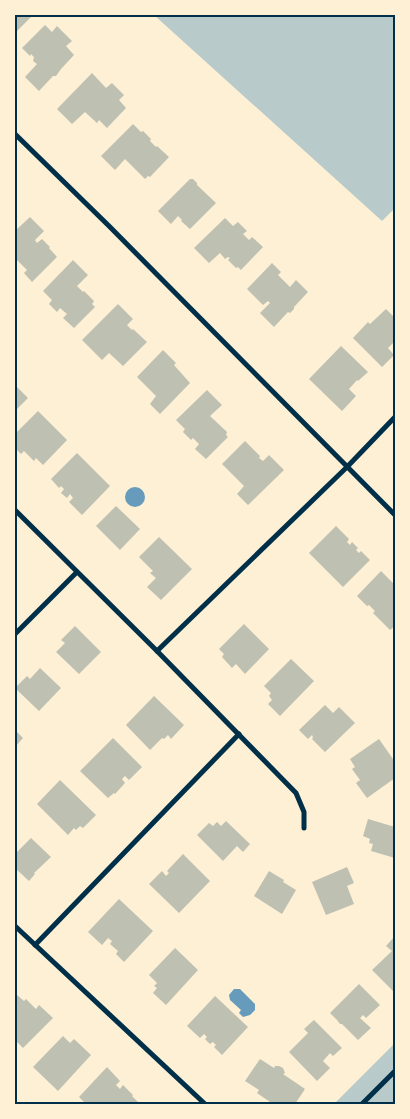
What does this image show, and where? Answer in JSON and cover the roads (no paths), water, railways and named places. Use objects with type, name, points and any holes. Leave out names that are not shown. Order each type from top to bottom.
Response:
[{"type":"street","points":[[15,134],[109,226],[395,515]]},
{"type":"street","points":[[157,651],[347,467],[395,417]]},
{"type":"street","points":[[15,510],[296,793],[304,812],[304,828]]},
{"type":"street","points":[[15,634],[77,572]]},
{"type":"street","points":[[35,945],[239,734]]},
{"type":"street","points":[[15,926],[205,1104]]},
{"type":"street","points":[[362,1104],[395,1071]]},
{"type":"water","points":[[135,487],[142,490],[145,497],[142,504],[135,507],[128,504],[125,497],[128,490]]},
{"type":"water","points":[[234,989],[240,989],[255,1004],[255,1010],[250,1015],[243,1017],[239,1013],[241,1010],[230,1000],[229,995]]}]
